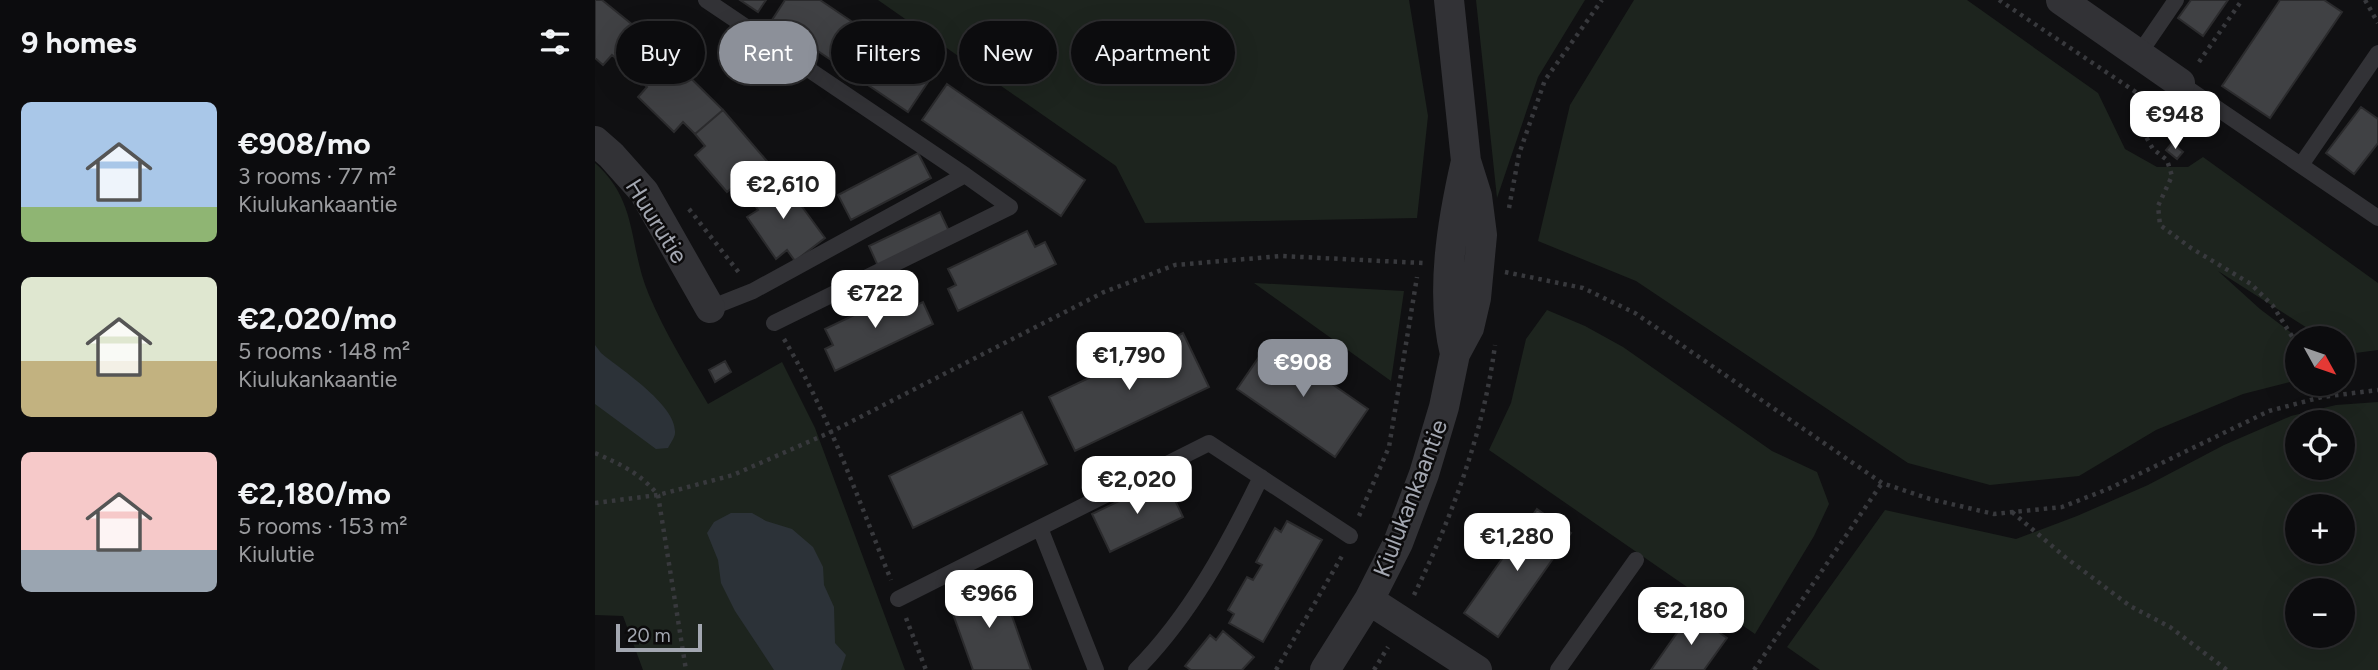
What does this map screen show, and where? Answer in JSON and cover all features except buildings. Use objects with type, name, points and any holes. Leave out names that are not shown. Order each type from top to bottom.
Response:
[{"type":"street","name":"Kiulukankaantie","points":[[1325,670],[1369,600],[1398,543],[1424,474],[1444,407],[1455,354],[1469,328],[1476,298],[1465,268],[1482,235],[1477,196],[1466,161],[1448,0]]},
{"type":"street","points":[[2061,0],[2180,83]]},
{"type":"street","name":"Huurutie","points":[[595,141],[644,191],[710,308]]},
{"type":"street","points":[[1369,600],[1477,670]]},
{"type":"lane","points":[[706,0],[1010,207],[774,323]]},
{"type":"lane","points":[[2139,54],[2176,0]]},
{"type":"lane","points":[[2301,165],[2378,53]]},
{"type":"lane","points":[[2180,83],[2378,218]]},
{"type":"lane","points":[[710,308],[753,291],[965,175]]},
{"type":"lane","points":[[898,600],[1209,443],[1350,536]]},
{"type":"lane","points":[[1136,670],[1181,616],[1229,543],[1261,477]]},
{"type":"lane","points":[[1040,528],[1096,670]]},
{"type":"lane","points":[[1558,670],[1636,560]]},
{"type":"path","points":[[2180,83],[2202,58],[2242,0]]},
{"type":"path","points":[[2365,0],[2378,23]]},
{"type":"path","points":[[2141,98],[2137,121],[2153,149],[2167,160],[2172,176],[2158,206],[2160,225],[2191,248],[2251,284],[2273,306],[2286,326]]},
{"type":"path","points":[[681,199],[753,291]]},
{"type":"path","points":[[595,503],[658,495],[733,475],[831,432],[1104,292],[1175,265],[1282,256],[1420,262],[1505,272],[1583,288],[1635,313],[1882,484],[1994,514],[2062,507],[2108,489],[2269,411],[2322,397],[2378,390]]},
{"type":"path","points":[[1276,670],[1339,562],[1389,446],[1420,262]]},
{"type":"path","points":[[774,323],[809,381],[926,670]]},
{"type":"path","points":[[595,453],[630,468],[647,481],[658,495],[686,670]]},
{"type":"path","points":[[1753,670],[1882,484]]},
{"type":"path","points":[[2011,512],[2130,606],[2170,627],[2227,670]]},
{"type":"shaded area","points":[[878,0],[1409,0],[1428,116],[1417,218],[1145,223],[1116,166],[998,84],[1057,84],[1057,21],[959,21],[959,56],[945,47],[945,21],[908,21]]},
{"type":"shaded area","points":[[1476,0],[1585,0],[1538,77],[1497,198]]},
{"type":"shaded area","points":[[1634,0],[1967,0],[2098,93],[2125,149],[2157,167],[2188,167],[2203,157],[2378,283],[2378,350],[2355,353],[2355,326],[2304,326],[2218,271],[2285,328],[2285,383],[2243,394],[2156,430],[2079,476],[1990,485],[1908,463],[1636,281],[1538,241],[1570,105]]},
{"type":"shaded area","points":[[595,163],[619,193],[631,225],[642,277],[649,295],[669,337],[708,404],[782,362],[815,428],[905,670],[643,670],[623,616],[595,615]]},
{"type":"shaded area","points":[[1254,283],[1404,291],[1391,381]]},
{"type":"shaded area","points":[[1547,310],[1585,326],[1623,347],[1772,451],[1817,472],[1829,504],[1814,536],[1755,634],[1489,450],[1511,403],[1526,339]]},
{"type":"shaded area","points":[[595,345],[601,353],[646,388],[667,411],[675,433],[668,448],[656,449],[595,404]]},
{"type":"shaded area","points":[[2378,402],[2378,670],[1820,670],[1787,647],[1885,510],[2016,539],[2148,485],[2224,445],[2285,419],[2285,480],[2355,480],[2355,410],[2316,410],[2336,405]]},
{"type":"shaded area","points":[[731,513],[752,513],[766,521],[792,529],[813,547],[823,567],[824,585],[834,607],[835,643],[846,655],[841,670],[774,670],[735,611],[721,583],[718,560],[707,533],[714,522]]}]
